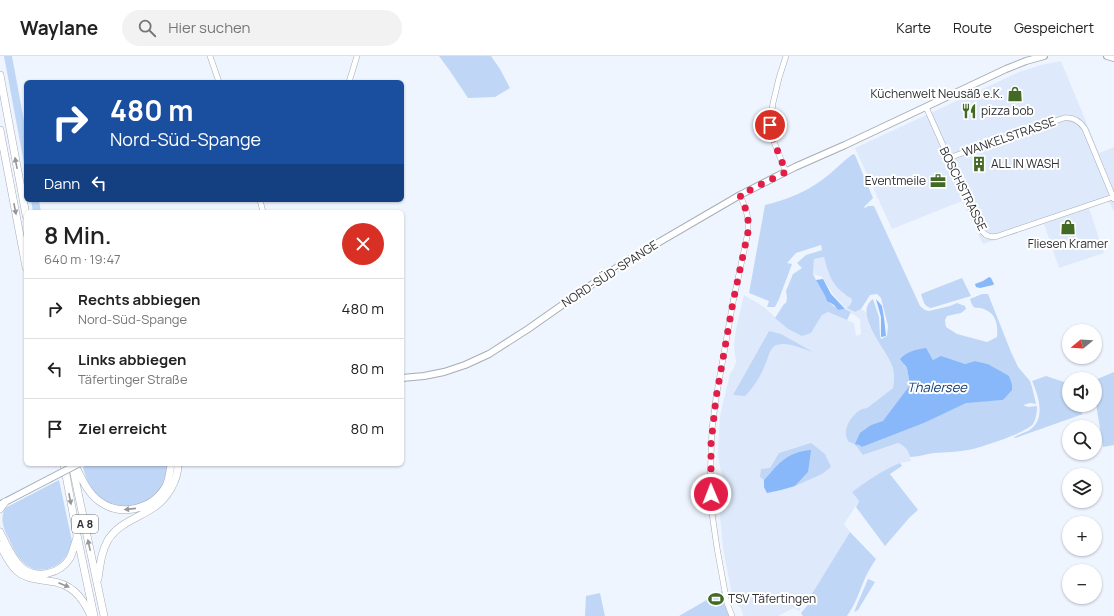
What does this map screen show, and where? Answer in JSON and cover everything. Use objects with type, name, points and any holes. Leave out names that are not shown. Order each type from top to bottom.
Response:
[{"type":"highway","points":[[0,75],[25,210]]},
{"type":"highway","points":[[0,130],[24,256]]},
{"type":"highway","name":"A 8","points":[[64,466],[94,616]]},
{"type":"highway","name":"A 8","points":[[73,466],[104,616]]},
{"type":"highway","points":[[74,466],[88,489],[96,498],[110,507],[125,510],[144,506],[157,497],[167,484],[171,466]]},
{"type":"highway","points":[[97,583],[103,550],[108,540],[128,521],[159,503],[174,484],[178,466]]},
{"type":"highway","points":[[0,509],[2,504]]},
{"type":"highway","points":[[0,532],[13,556],[21,566],[31,572],[43,574],[54,572],[64,565],[72,554],[77,535]]},
{"type":"highway","points":[[0,545],[8,560],[17,571],[29,578],[56,582],[70,588],[82,598],[91,616]]},
{"type":"main road","name":"NORD-SÜD-SPANGE","points":[[404,378],[444,372],[465,365],[489,354],[528,329],[608,273],[740,195],[795,167],[1016,64],[1044,56]]},
{"type":"main road","points":[[1107,56],[1114,58]]},
{"type":"main road","points":[[2,504],[74,466]]},
{"type":"street","points":[[210,56],[218,80]]},
{"type":"street","points":[[350,80],[356,56]]},
{"type":"street","points":[[786,56],[778,78],[770,125],[774,143],[786,172]]},
{"type":"street","name":"BOSCHSTRASSE","points":[[926,107],[980,228],[986,236],[998,236],[1114,198]]},
{"type":"street","name":"WANKELSTRASSE","points":[[948,158],[1064,118],[1074,118],[1085,129],[1114,198]]},
{"type":"street","points":[[732,616],[727,603],[717,548],[711,506],[710,482],[712,429],[716,398],[733,302],[748,232],[748,219],[740,195]]},
{"type":"shaded area","points":[[4,56],[12,56],[24,121],[24,163]]},
{"type":"shaded area","points":[[439,56],[491,56],[510,88],[495,97],[468,98]]},
{"type":"shaded area","points":[[1061,61],[1099,153],[1114,147],[1114,212],[1110,203],[1106,202],[1089,208],[1104,253],[1059,268],[1044,224],[983,244],[962,201],[892,229],[855,148],[1019,72]]},
{"type":"shaded area","points":[[853,154],[855,155],[873,198],[864,207],[874,206],[920,306],[929,311],[957,303],[965,306],[966,309],[961,313],[947,316],[945,320],[946,327],[957,334],[987,342],[997,337],[995,318],[990,312],[974,307],[970,299],[982,294],[988,294],[1018,367],[1030,381],[1032,387],[1036,404],[1030,403],[1023,405],[1028,407],[1037,406],[1035,420],[1029,428],[1002,440],[968,450],[910,457],[906,448],[898,443],[863,455],[854,444],[849,442],[846,437],[847,426],[853,416],[862,409],[867,408],[893,388],[894,376],[892,366],[868,321],[868,305],[873,299],[879,317],[881,339],[887,336],[888,326],[881,298],[877,294],[870,295],[861,309],[855,312],[847,308],[851,304],[852,299],[841,291],[833,282],[824,257],[814,259],[813,274],[828,302],[838,310],[845,309],[851,312],[847,320],[828,312],[822,315],[811,333],[802,336],[788,329],[775,318],[786,303],[786,291],[793,274],[802,268],[797,263],[806,255],[822,250],[821,245],[796,253],[787,263],[792,264],[775,307],[767,307],[769,301],[749,293],[765,205],[788,198],[815,185]],"holes":[[[930,355],[933,360],[941,357],[965,364],[975,361],[988,364],[1009,377],[1012,384],[1003,400],[966,402],[924,423],[862,447],[859,445],[871,425],[883,422],[910,385],[903,356]]]},
{"type":"shaded area","points":[[31,202],[39,202],[41,210],[33,210]]},
{"type":"shaded area","points":[[824,257],[832,279],[843,294],[852,299],[848,308],[855,312],[861,309],[866,312],[869,326],[891,362],[894,373],[893,388],[867,408],[863,408],[849,442],[855,444],[863,455],[898,443],[903,445],[908,452],[911,461],[900,463],[852,492],[859,501],[844,524],[850,532],[812,594],[799,611],[794,608],[778,616],[743,616],[741,608],[736,604],[732,595],[723,548],[720,517],[720,494],[724,487],[718,456],[720,416],[730,373],[736,362],[734,345],[736,329],[744,295],[764,307],[788,329],[811,333],[822,315],[828,312],[854,323],[856,336],[861,334],[860,319],[846,309],[833,294],[822,277],[813,274],[814,259]]},
{"type":"shaded area","points":[[962,278],[971,296],[931,308],[925,305],[921,294]]},
{"type":"shaded area","points":[[769,331],[781,334],[813,352],[786,344],[775,346],[770,351],[759,378],[745,396],[733,395]]},
{"type":"shaded area","points":[[1114,372],[1114,445],[1103,447],[1102,420],[1099,420],[1097,412],[1102,412],[1102,377]]},
{"type":"shaded area","points":[[1046,376],[1062,381],[1062,412],[1081,412],[1083,414],[1062,420],[1062,421],[1015,438],[1014,437],[1031,429],[1036,424],[1038,419],[1038,399],[1032,381]]},
{"type":"shaded area","points":[[811,443],[825,454],[831,467],[822,474],[795,486],[808,472],[773,469],[764,480],[760,477],[761,469],[770,468],[779,453]]},
{"type":"shaded area","points":[[900,463],[902,466],[890,474],[918,510],[885,546],[856,507],[859,501],[852,492],[875,476]]},
{"type":"shaded area","points":[[168,466],[162,488],[157,495],[142,504],[133,506],[115,505],[106,502],[99,497],[93,491],[87,480],[83,467]]},
{"type":"shaded area","points":[[59,480],[72,541],[68,552],[59,564],[39,570],[26,565],[16,554],[5,531],[2,520],[3,512],[5,508]]},
{"type":"shaded area","points":[[850,532],[876,559],[866,576],[853,607],[847,616],[803,616],[801,613],[812,600],[810,597]]},
{"type":"shaded area","points":[[868,579],[875,582],[858,610],[854,612]]},
{"type":"shaded area","name":"TSV Täfertingen","points":[[722,591],[729,616],[679,616]]},
{"type":"shaded area","points":[[600,593],[605,616],[585,616],[586,596]]},
{"type":"water","points":[[989,277],[994,284],[993,285],[980,288],[976,287],[975,284]]},
{"type":"water","points":[[823,279],[831,294],[845,309],[838,310],[834,305],[827,301],[816,280]]},
{"type":"water","points":[[876,299],[882,306],[884,318],[886,336],[881,337],[881,317]]},
{"type":"water","name":"Thalersee","points":[[926,348],[933,360],[941,356],[965,364],[975,361],[988,364],[1009,376],[1012,384],[1012,390],[1003,400],[966,403],[924,423],[862,447],[855,444],[860,433],[871,425],[883,421],[910,385],[907,368],[900,359],[905,354],[912,351]]},
{"type":"water","points":[[811,450],[808,472],[795,486],[767,493],[764,487],[764,480],[784,459],[796,453]]},
{"type":"place","name":"Küchenwelt Neusäß e.K.","points":[[1015,94]]},
{"type":"place","name":"pizza bob","points":[[969,111]]},
{"type":"place","name":"ALL IN WASH","points":[[979,164]]},
{"type":"place","name":"Eventmeile","points":[[938,181]]},
{"type":"place","name":"Fliesen Kramer","points":[[1068,227]]},
{"type":"place","name":"TSV Täfertingen","points":[[716,599]]},
{"type":"route","points":[[711,494],[711,444],[716,398],[733,302],[748,232],[748,219],[740,195],[786,172],[772,137],[770,125]]}]
